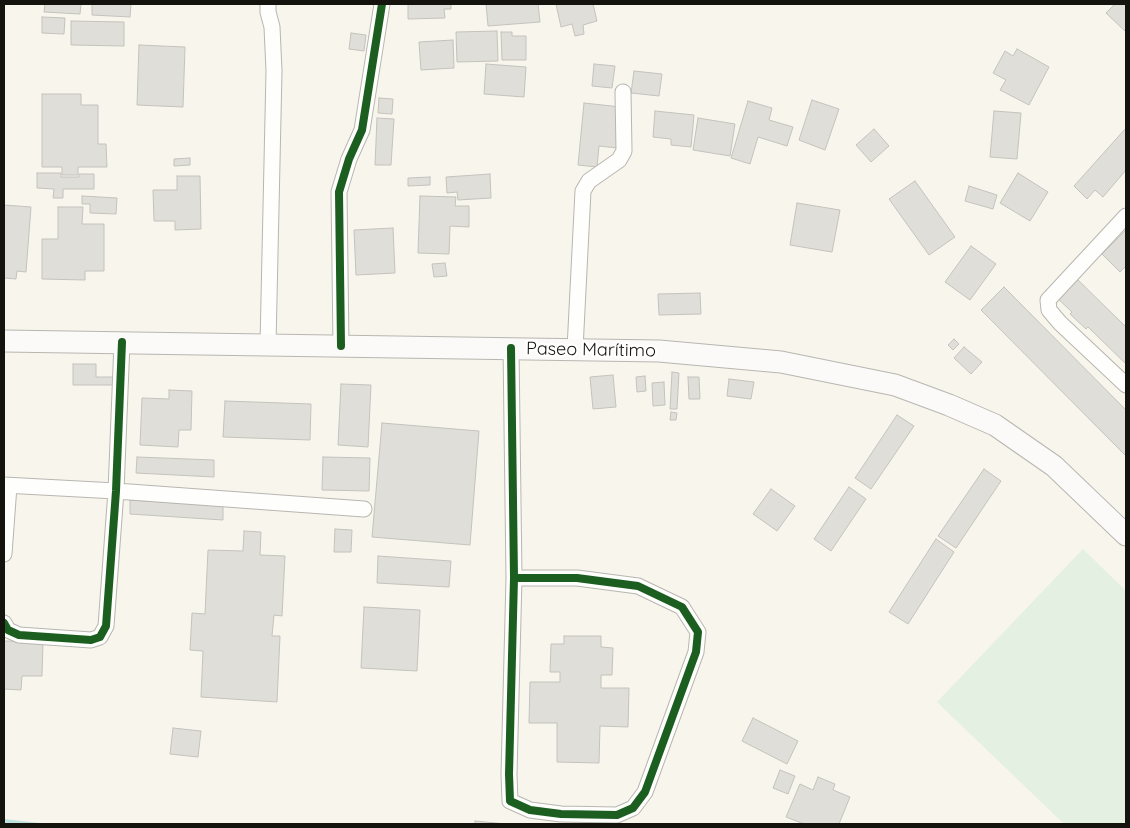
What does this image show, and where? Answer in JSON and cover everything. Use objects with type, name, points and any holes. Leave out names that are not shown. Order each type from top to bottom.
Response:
[{"type":"main road","name":"Paseo Marítimo","points":[[4,341],[659,351],[781,362],[895,385],[995,425],[1054,466],[1126,535]]},
{"type":"street","points":[[268,4],[272,27],[274,72],[268,345]]},
{"type":"street","points":[[341,346],[339,192],[349,158],[362,130],[382,4]]},
{"type":"street","points":[[575,349],[583,191],[589,181],[619,160],[624,151],[623,92]]},
{"type":"street","points":[[1126,216],[1048,300],[1049,310],[1060,323],[1126,385]]},
{"type":"street","points":[[4,623],[8,630],[18,635],[91,640],[100,637],[106,626],[116,491],[122,342]]},
{"type":"street","points":[[511,348],[514,578],[510,801],[530,810],[561,814],[617,815],[633,808],[645,792],[696,652],[698,632],[682,608],[638,586],[577,578],[514,578]]},
{"type":"street","points":[[4,554],[6,486],[116,491],[364,510]]},
{"type":"green space","points":[[1083,549],[1126,591],[1126,824],[1064,824],[937,702]]},
{"type":"water","points":[[4,819],[49,824],[4,824]]},
{"type":"building","points":[[45,4],[81,4],[80,14],[44,12]]},
{"type":"building","points":[[92,4],[131,4],[130,17],[92,15]]},
{"type":"building","points":[[408,4],[451,4],[451,9],[444,9],[445,18],[408,19]]},
{"type":"building","points":[[486,4],[538,4],[540,22],[488,26]]},
{"type":"building","points":[[556,4],[593,4],[597,21],[583,25],[584,34],[575,36],[572,24],[561,27]]},
{"type":"building","points":[[1115,4],[1126,4],[1126,32],[1106,13]]},
{"type":"building","points":[[42,17],[65,18],[64,34],[42,33]]},
{"type":"building","points":[[71,21],[124,22],[124,46],[71,45]]},
{"type":"building","points":[[497,31],[498,61],[457,62],[456,32]]},
{"type":"building","points":[[501,32],[512,32],[512,36],[526,36],[526,60],[502,60]]},
{"type":"building","points":[[351,33],[366,35],[364,51],[349,49]]},
{"type":"building","points":[[453,40],[454,68],[421,70],[419,42]]},
{"type":"building","points":[[139,45],[185,47],[183,107],[137,105]]},
{"type":"building","points":[[1017,49],[1049,67],[1029,105],[1000,90],[1006,80],[993,73],[1005,51],[1013,56]]},
{"type":"building","points":[[486,64],[526,67],[524,97],[484,94]]},
{"type":"building","points":[[594,64],[615,66],[612,88],[592,86]]},
{"type":"building","points":[[634,71],[662,74],[659,96],[631,93]]},
{"type":"building","points":[[42,94],[81,94],[81,105],[98,105],[98,144],[106,144],[107,167],[78,167],[78,175],[62,175],[62,167],[42,167]]},
{"type":"building","points":[[379,98],[393,99],[392,114],[378,113]]},
{"type":"building","points":[[812,100],[839,109],[825,150],[799,140]]},
{"type":"building","points":[[748,101],[772,108],[769,120],[793,127],[787,146],[758,137],[750,164],[731,158]]},
{"type":"building","points":[[584,103],[621,107],[617,148],[599,146],[597,167],[578,165]]},
{"type":"building","points":[[655,111],[694,115],[691,147],[671,145],[671,139],[653,137]]},
{"type":"building","points":[[994,111],[1021,113],[1017,159],[990,157]]},
{"type":"building","points":[[377,118],[394,119],[391,165],[375,165]]},
{"type":"building","points":[[698,118],[735,124],[730,156],[693,150]]},
{"type":"building","points":[[1126,128],[1126,170],[1103,197],[1095,190],[1087,199],[1074,186]]},
{"type":"building","points":[[874,129],[889,146],[871,162],[856,145]]},
{"type":"building","points":[[190,158],[190,165],[174,166],[174,159]]},
{"type":"building","points":[[37,173],[61,173],[61,177],[79,177],[79,174],[94,174],[94,189],[63,189],[63,198],[53,198],[54,189],[37,188]]},
{"type":"building","points":[[1018,173],[1048,192],[1030,221],[1000,203]]},
{"type":"building","points":[[490,174],[491,198],[458,200],[457,192],[447,193],[446,177]]},
{"type":"building","points":[[177,176],[200,176],[201,229],[175,230],[175,221],[154,221],[153,190],[177,190]]},
{"type":"building","points":[[430,177],[430,185],[408,186],[408,178]]},
{"type":"building","points":[[915,181],[955,237],[929,255],[889,199]]},
{"type":"building","points":[[969,186],[997,195],[993,209],[965,201]]},
{"type":"building","points":[[82,196],[117,198],[116,214],[90,213],[90,204],[82,204]]},
{"type":"building","points":[[420,196],[456,197],[455,206],[469,206],[469,227],[450,226],[449,254],[418,253]]},
{"type":"building","points":[[797,203],[840,210],[832,252],[790,245]]},
{"type":"building","points":[[4,205],[31,207],[26,272],[17,271],[16,279],[4,278]]},
{"type":"building","points":[[58,207],[83,207],[82,224],[104,224],[104,271],[85,271],[85,280],[42,279],[42,239],[58,239]]},
{"type":"building","points":[[393,228],[395,273],[356,275],[354,230]]},
{"type":"building","points":[[1126,230],[1126,266],[1120,272],[1102,254]]},
{"type":"building","points":[[971,246],[996,264],[970,300],[945,282]]},
{"type":"building","points":[[445,263],[447,276],[434,277],[432,264]]},
{"type":"building","points":[[1075,277],[1126,327],[1126,364],[1088,327],[1086,329],[1070,314],[1072,312],[1056,297]]},
{"type":"building","points":[[1004,287],[1126,410],[1126,456],[981,310]]},
{"type":"building","points":[[700,293],[701,314],[659,315],[658,294]]},
{"type":"building","points":[[954,339],[959,344],[953,350],[948,345]]},
{"type":"building","points":[[964,347],[982,362],[971,374],[954,358]]},
{"type":"building","points":[[73,364],[96,364],[96,377],[114,377],[114,385],[73,385]]},
{"type":"building","points":[[672,372],[679,373],[677,409],[670,409]]},
{"type":"building","points":[[613,375],[616,407],[593,409],[590,377]]},
{"type":"building","points":[[645,376],[646,391],[637,392],[636,377]]},
{"type":"building","points":[[688,377],[699,377],[700,399],[689,399]]},
{"type":"building","points":[[729,379],[754,382],[751,399],[727,396]]},
{"type":"building","points":[[664,382],[665,405],[653,406],[652,383]]},
{"type":"building","points":[[341,384],[371,385],[368,447],[338,445]]},
{"type":"building","points":[[169,390],[192,391],[191,430],[179,430],[178,447],[140,445],[142,398],[169,399]]},
{"type":"building","points":[[225,401],[311,404],[310,440],[223,437]]},
{"type":"building","points":[[671,412],[677,413],[676,420],[670,420]]},
{"type":"building","points":[[897,415],[914,426],[871,489],[855,478]]},
{"type":"building","points":[[382,423],[479,431],[470,545],[372,537]]},
{"type":"building","points":[[137,457],[214,460],[214,477],[136,473]]},
{"type":"building","points":[[323,457],[370,458],[369,491],[322,490]]},
{"type":"building","points":[[984,469],[1001,481],[956,548],[938,536]]},
{"type":"building","points":[[849,487],[866,499],[831,551],[814,539]]},
{"type":"building","points":[[771,489],[795,506],[777,531],[753,514]]},
{"type":"building","points":[[130,500],[223,506],[223,520],[130,514]]},
{"type":"building","points":[[335,529],[352,530],[351,552],[334,552]]},
{"type":"building","points":[[244,531],[261,532],[260,555],[285,556],[282,616],[274,615],[272,636],[280,636],[277,702],[201,697],[203,651],[190,650],[192,613],[205,614],[208,550],[243,551]]},
{"type":"building","points":[[936,539],[954,552],[908,624],[889,612]]},
{"type":"building","points":[[378,556],[451,561],[449,587],[377,583]]},
{"type":"building","points":[[364,607],[420,610],[417,671],[361,668]]},
{"type":"building","points":[[564,636],[601,636],[601,647],[613,648],[612,675],[601,675],[601,688],[629,688],[628,727],[600,726],[599,763],[557,762],[557,723],[529,723],[530,682],[560,682],[560,672],[550,672],[551,644],[564,644]]},
{"type":"building","points":[[4,641],[43,642],[42,676],[22,676],[21,690],[4,689]]},
{"type":"building","points":[[753,718],[798,741],[787,764],[742,741]]},
{"type":"building","points":[[173,728],[201,731],[198,757],[170,754]]},
{"type":"building","points":[[780,770],[795,776],[788,794],[773,788]]},
{"type":"building","points":[[818,777],[835,784],[833,790],[850,797],[839,824],[804,824],[786,817],[800,784],[813,790]]},
{"type":"building","points":[[475,821],[506,824],[475,824]]},
{"type":"cycle path","points":[[341,346],[339,192],[349,159],[362,130],[382,4]]},
{"type":"cycle path","points":[[4,623],[8,630],[19,635],[91,640],[100,637],[106,626],[116,491],[122,342]]},
{"type":"cycle path","points":[[511,348],[514,578],[510,801],[530,810],[561,814],[617,815],[633,808],[645,792],[696,652],[698,632],[682,607],[638,586],[577,578],[514,578]]}]
